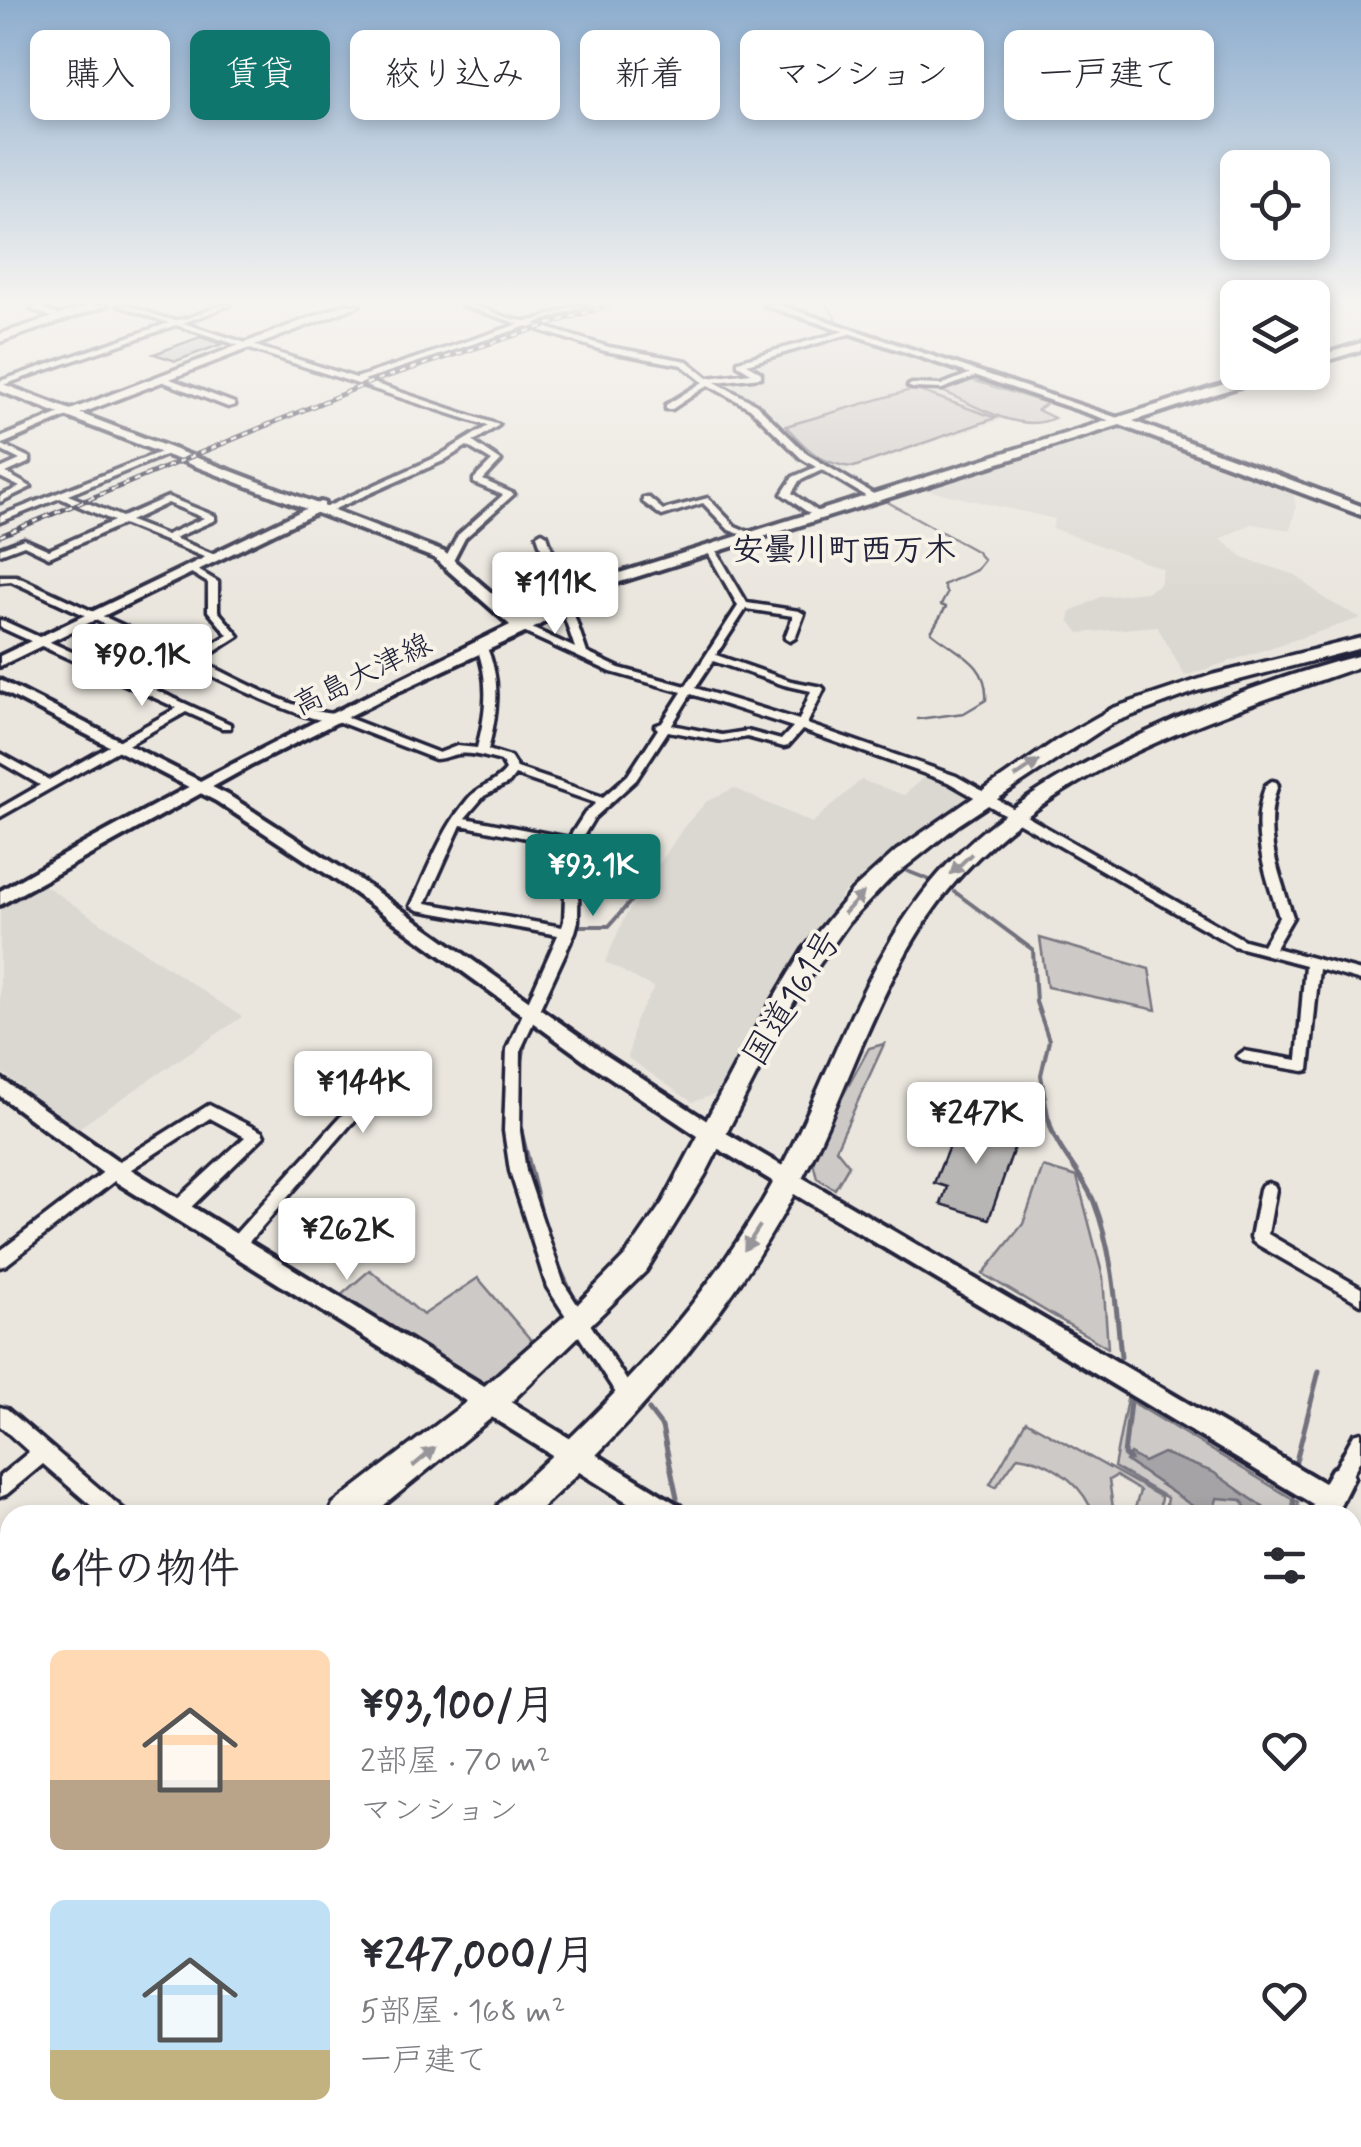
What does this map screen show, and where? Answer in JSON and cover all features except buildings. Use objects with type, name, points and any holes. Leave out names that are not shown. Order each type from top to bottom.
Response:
[{"type":"main road","points":[[54,405],[323,507],[449,561],[523,628]]},
{"type":"main road","points":[[72,412],[90,405]]},
{"type":"main road","name":"高島大津線","points":[[0,899],[331,718],[523,628],[599,584],[1167,405]]},
{"type":"main road","points":[[1118,420],[1361,511]]},
{"type":"main road","points":[[1136,706],[1188,682],[1361,626]]},
{"type":"main road","name":"国道161号","points":[[359,1505],[404,1474],[492,1401],[578,1322],[645,1251],[714,1136],[790,989],[840,918],[885,872],[984,796],[1090,727],[1136,706],[1361,643]]},
{"type":"main road","name":"国道161号","points":[[522,1505],[576,1455],[708,1306],[787,1181],[919,920],[952,872],[1017,816],[1080,771],[1135,741],[1361,660]]},
{"type":"main road","points":[[1135,741],[1241,712],[1361,668]]},
{"type":"street","points":[[0,662],[212,557],[469,443],[495,425],[433,405]]},
{"type":"street","points":[[751,405],[820,468],[875,498]]},
{"type":"street","points":[[1073,405],[1118,420]]},
{"type":"street","points":[[0,472],[27,460],[3,440],[72,412]]},
{"type":"street","points":[[449,561],[461,537],[508,494],[477,481],[497,460],[469,443]]},
{"type":"street","points":[[0,519],[172,450]]},
{"type":"street","points":[[819,516],[787,494],[796,479],[820,468]]},
{"type":"street","points":[[0,472],[27,488],[0,499]]},
{"type":"street","points":[[59,495],[212,557]]},
{"type":"street","points":[[0,550],[24,542],[49,554],[168,500],[212,518],[164,538]]},
{"type":"street","points":[[646,500],[662,513],[706,500],[732,528],[752,536]]},
{"type":"street","points":[[542,535],[582,656]]},
{"type":"street","points":[[711,549],[743,606]]},
{"type":"street","points":[[191,569],[213,582],[214,611],[234,636]]},
{"type":"street","points":[[0,579],[12,578],[96,614],[283,703],[438,757],[457,750],[506,759],[512,770],[603,801]]},
{"type":"street","points":[[743,606],[799,614],[790,638]]},
{"type":"street","points":[[629,1398],[556,1287],[540,1244],[514,1144],[514,1049],[568,932],[576,872],[573,843],[603,801],[632,777],[661,726],[691,689],[743,606]]},
{"type":"street","points":[[0,623],[226,726]]},
{"type":"street","points":[[523,628],[636,676],[691,689],[902,758],[984,796],[1193,918],[1267,951],[1361,976]]},
{"type":"street","points":[[194,658],[234,636],[250,638]]},
{"type":"street","points":[[482,648],[491,681],[492,715],[482,752]]},
{"type":"street","points":[[118,677],[170,649]]},
{"type":"street","points":[[661,726],[722,738],[747,734],[784,744],[818,690],[778,684],[735,662],[711,657]]},
{"type":"street","points":[[0,684],[202,786],[351,882],[531,1012],[714,1136],[1330,1497],[1361,1440]]},
{"type":"street","points":[[0,813],[184,709]]},
{"type":"street","points":[[0,757],[47,784]]},
{"type":"street","points":[[512,770],[505,780],[480,793],[457,820],[418,906],[568,932]]},
{"type":"street","points":[[1267,951],[1286,917],[1268,857],[1263,801],[1272,785]]},
{"type":"street","points":[[457,820],[573,843]]},
{"type":"street","points":[[1244,1056],[1304,1066],[1312,964]]},
{"type":"street","points":[[0,1085],[176,1210],[492,1401],[655,1505]]},
{"type":"street","points":[[235,1246],[348,1118],[400,1088]]},
{"type":"street","points":[[0,1260],[116,1171],[209,1111],[256,1136],[176,1210]]},
{"type":"street","points":[[1268,1190],[1259,1238],[1361,1297]]},
{"type":"street","points":[[0,1414],[104,1505]]},
{"type":"street","points":[[0,1488],[43,1452]]},
{"type":"shaded area","points":[[858,405],[960,405],[996,418],[854,467],[816,455],[786,426]]},
{"type":"shaded area","points":[[971,405],[1004,419],[840,473],[816,462],[757,406]]},
{"type":"shaded area","points":[[972,405],[1044,405],[1038,410],[1054,418],[1027,423]]},
{"type":"shaded area","points":[[1108,429],[1128,431],[1293,490],[1296,508],[1290,530],[1251,524],[1220,539],[1246,559],[1296,575],[1325,599],[1361,618],[1185,676],[1157,626],[1079,633],[1069,620],[1071,612],[1100,597],[1146,592],[1160,584],[1163,569],[1052,528],[1055,519],[922,489]]},
{"type":"shaded area","points":[[927,774],[972,793],[844,892],[794,962],[723,1092],[692,1102],[628,1058],[635,1021],[654,988],[605,962],[625,916],[683,828],[707,801],[734,788],[812,823],[861,780],[904,795]]},
{"type":"shaded area","points":[[40,882],[242,1017],[77,1129],[0,1071],[0,906]]},
{"type":"shaded area","points":[[1040,938],[1149,969],[1156,1010],[1047,987]]},
{"type":"shaded area","points":[[884,1044],[836,1149],[849,1165],[835,1189],[817,1178],[811,1154],[869,1048]]},
{"type":"shaded area","points":[[1043,1167],[1077,1177],[1103,1277],[1108,1348],[983,1274],[1023,1224]]},
{"type":"shaded area","points":[[370,1270],[423,1315],[478,1278],[537,1347],[490,1387],[339,1297]]},
{"type":"shaded area","points":[[1127,1399],[1298,1505],[1168,1505],[1167,1498],[1114,1467]]},
{"type":"shaded area","points":[[1026,1421],[1161,1497],[1160,1505],[1136,1505],[1140,1491],[1116,1476],[1109,1480],[1113,1505],[1089,1505],[1069,1480],[1051,1467],[1018,1456],[996,1487],[990,1484]]},
{"type":"shaded area","points":[[1163,1453],[1213,1472],[1260,1505],[1217,1498],[1215,1505],[1191,1505],[1126,1461],[1130,1454],[1144,1462]]},
{"type":"waterway","points":[[805,460],[814,467]]},
{"type":"waterway","points":[[820,471],[838,480]]},
{"type":"waterway","points":[[884,500],[976,551],[984,560],[976,570],[943,585],[947,594],[941,605],[946,607],[931,632],[977,667],[986,687],[986,700],[964,713],[918,719]]},
{"type":"waterway","points":[[907,871],[935,882]]},
{"type":"waterway","points":[[576,926],[609,926],[645,885]]},
{"type":"waterway","points":[[955,892],[1033,950],[1036,1002],[1049,1040],[1041,1075],[1049,1122]]},
{"type":"waterway","points":[[543,1003],[574,935]]},
{"type":"waterway","points":[[520,1073],[526,1038]]},
{"type":"waterway","points":[[1049,1120],[1057,1141],[1094,1202],[1106,1240],[1121,1357]]},
{"type":"waterway","points":[[519,1123],[544,1225]]},
{"type":"waterway","points":[[555,1258],[574,1299]]},
{"type":"waterway","points":[[601,1341],[630,1383]]},
{"type":"waterway","points":[[1296,1461],[1319,1371]]},
{"type":"waterway","points":[[1130,1402],[1124,1455],[1130,1459]]},
{"type":"waterway","points":[[649,1410],[662,1427],[677,1498]]},
{"type":"waterway","points":[[1293,1500],[1294,1505]]},
{"type":"railway","points":[[0,536],[315,405]]},
{"type":"district","name":"安曇川町西万木","points":[[844,549]]}]
